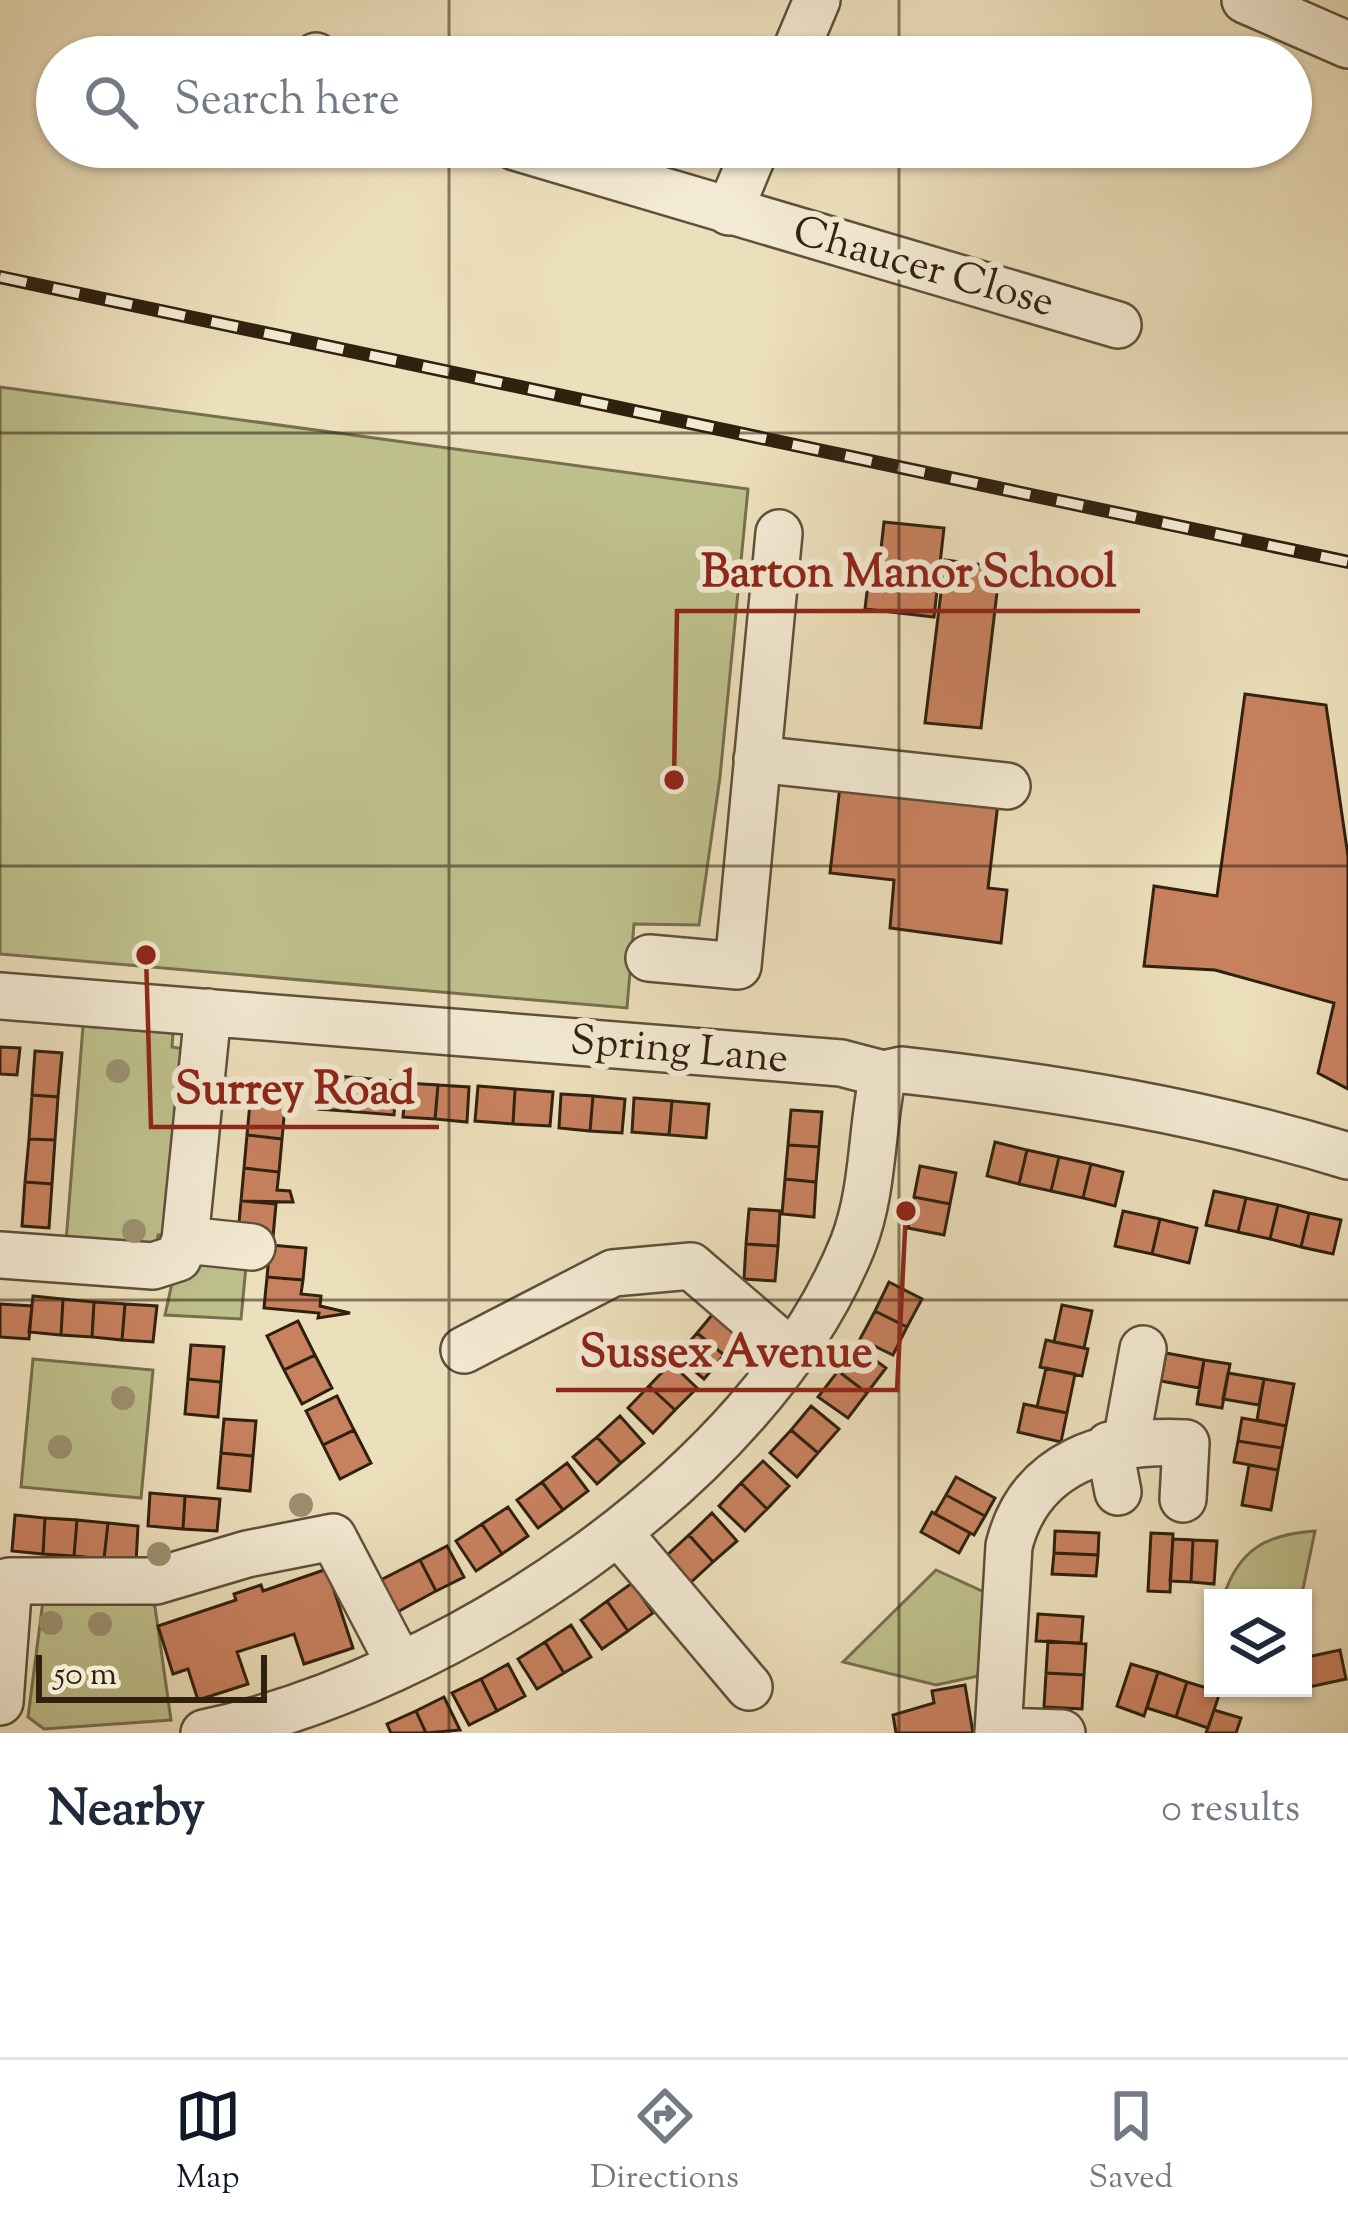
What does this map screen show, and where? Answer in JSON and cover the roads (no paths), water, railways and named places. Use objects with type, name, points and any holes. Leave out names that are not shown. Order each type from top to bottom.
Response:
[{"type":"street","points":[[802,36],[817,0]]},
{"type":"street","points":[[1245,0],[1348,45]]},
{"type":"street","name":"Chaucer Close","points":[[584,168],[1130,329]]},
{"type":"street","points":[[729,212],[747,168]]},
{"type":"street","points":[[649,958],[738,966],[779,533]]},
{"type":"street","points":[[757,759],[1007,786]]},
{"type":"street","name":"Spring Lane","points":[[0,996],[841,1063],[883,1074],[902,1070],[1081,1092],[1254,1127],[1348,1156]]},
{"type":"street","points":[[0,1255],[152,1267],[178,1258],[185,1240],[208,1012]]},
{"type":"street","points":[[204,1733],[286,1723],[497,1616],[618,1532],[706,1451],[791,1352],[854,1241],[883,1074]]},
{"type":"street","points":[[185,1240],[252,1247]]},
{"type":"street","points":[[464,1350],[614,1273],[691,1265],[791,1352]]},
{"type":"street","points":[[1118,1492],[1143,1349]]},
{"type":"street","points":[[1062,1733],[998,1732],[1005,1585],[1014,1525],[1051,1476],[1130,1443],[1186,1443],[1183,1499]]},
{"type":"street","points":[[618,1532],[749,1687]]},
{"type":"street","points":[[0,1702],[9,1581],[156,1581],[247,1554],[333,1537],[400,1665]]},
{"type":"railway","points":[[0,277],[1348,562]]},
{"type":"place","name":"Barton Manor School","points":[[674,780]]},
{"type":"place","name":"Surrey Road","points":[[146,955]]},
{"type":"place","name":"Sussex Avenue","points":[[906,1211]]}]
